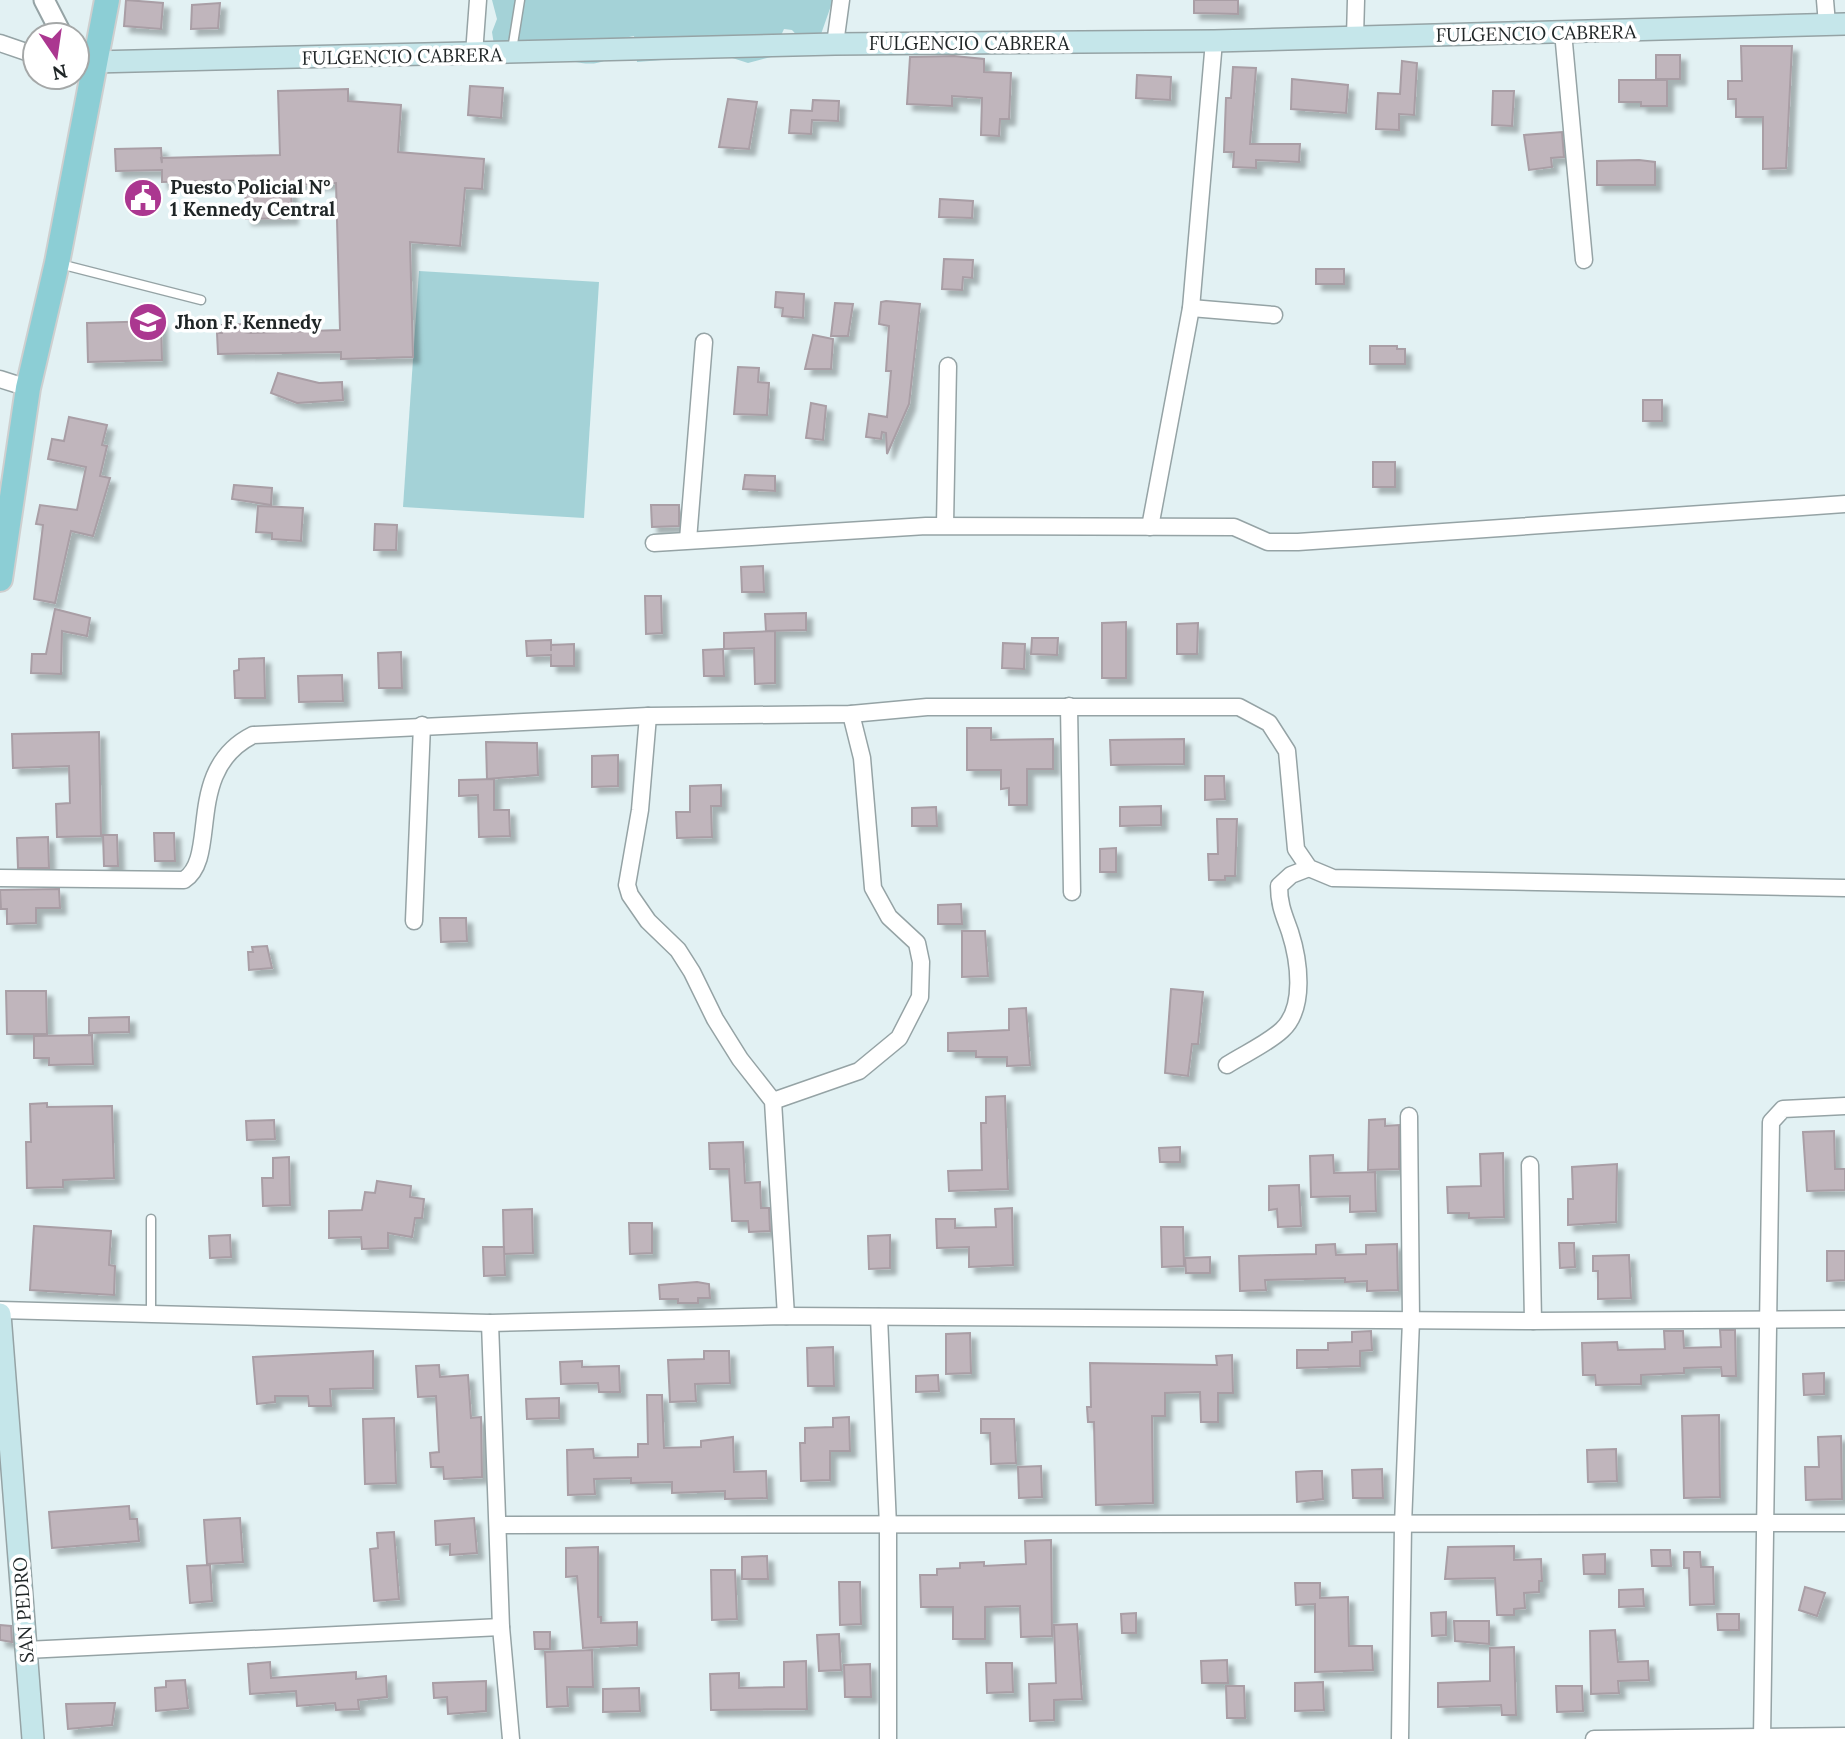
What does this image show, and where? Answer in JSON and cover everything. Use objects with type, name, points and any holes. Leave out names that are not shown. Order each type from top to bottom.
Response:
[{"type":"main road","points":[[91,47],[107,0]]},
{"type":"main road","name":"FULGENCIO CABRERA","points":[[91,64],[835,44],[1214,41],[1836,24]]},
{"type":"main road","points":[[0,579],[28,388],[57,263],[81,91]]},
{"type":"main road","name":"SAN PEDRO","points":[[0,1312],[33,1739]]},
{"type":"street","points":[[44,0],[55,21]]},
{"type":"street","points":[[474,54],[478,0]]},
{"type":"street","points":[[835,44],[841,0]]},
{"type":"street","points":[[1355,37],[1356,0]]},
{"type":"street","points":[[1825,0],[1836,24]]},
{"type":"street","points":[[1563,32],[1584,260]]},
{"type":"street","points":[[1150,527],[1191,308],[1214,41]]},
{"type":"street","points":[[0,43],[21,50]]},
{"type":"street","points":[[1191,308],[1274,315]]},
{"type":"street","points":[[688,540],[704,342]]},
{"type":"street","points":[[945,525],[948,366]]},
{"type":"street","points":[[0,379],[28,388]]},
{"type":"street","points":[[654,543],[945,525],[1234,527],[1268,542],[1298,542],[1845,504]]},
{"type":"street","points":[[1069,706],[1072,892]]},
{"type":"street","points":[[0,878],[184,880],[196,867],[212,781],[218,766],[236,743],[253,735],[648,716],[852,714],[927,707],[1069,706],[1239,707],[1269,723],[1287,751],[1296,849],[1309,868],[1333,878],[1845,888]]},
{"type":"street","points":[[773,1101],[859,1071],[899,1038],[920,997],[921,962],[917,943],[889,917],[873,888],[862,758],[852,714]]},
{"type":"street","points":[[648,716],[640,810],[627,885],[629,895],[648,920],[678,950],[740,1059],[773,1101],[786,1316]]},
{"type":"street","points":[[414,921],[422,725]]},
{"type":"street","points":[[1227,1065],[1283,1029],[1298,999],[1297,961],[1290,932],[1279,910],[1279,886],[1291,875],[1309,868]]},
{"type":"street","points":[[1762,1737],[1771,1122],[1783,1109],[1845,1106]]},
{"type":"street","points":[[1400,1739],[1403,1525],[1411,1320],[1409,1116]]},
{"type":"street","points":[[1530,1165],[1533,1321]]},
{"type":"street","points":[[0,1312],[490,1323],[786,1316],[1533,1321],[1845,1319]]},
{"type":"street","points":[[879,1317],[888,1526],[888,1739]]},
{"type":"street","points":[[490,1323],[501,1626],[511,1739]]},
{"type":"street","points":[[498,1525],[1845,1523]]},
{"type":"street","points":[[26,1650],[501,1626]]},
{"type":"street","points":[[1594,1739],[1845,1736]]},
{"type":"lane","points":[[512,53],[520,0]]},
{"type":"lane","points":[[57,263],[201,300]]},
{"type":"lane","points":[[150,1219],[151,1314]]},
{"type":"shaded area","points":[[492,0],[833,0],[820,37],[802,41],[792,30],[784,29],[771,57],[748,63],[723,55],[637,62],[634,36],[624,38],[609,58],[592,64],[558,60],[520,63],[507,60],[494,45],[492,32],[497,19]]},
{"type":"shaded area","points":[[419,271],[599,282],[584,518],[403,507]]},
{"type":"building","points":[[126,0],[163,3],[161,29],[124,26]]},
{"type":"building","points":[[1194,0],[1238,0],[1238,14],[1194,13]]},
{"type":"building","points":[[220,3],[218,28],[191,29],[192,5]]},
{"type":"building","points":[[1741,46],[1792,46],[1786,168],[1763,169],[1763,117],[1736,117],[1736,99],[1728,99],[1728,81],[1742,81]]},
{"type":"building","points":[[1656,55],[1680,55],[1680,79],[1656,79]]},
{"type":"building","points":[[954,56],[984,59],[984,72],[1011,73],[1009,119],[1000,119],[999,136],[981,135],[982,98],[952,96],[952,106],[907,104],[910,57]]},
{"type":"building","points":[[1402,61],[1417,63],[1414,115],[1399,114],[1399,130],[1376,129],[1378,93],[1400,94]]},
{"type":"building","points":[[1233,67],[1256,68],[1250,144],[1300,144],[1299,162],[1256,160],[1256,168],[1233,167],[1234,152],[1224,152],[1226,98],[1231,98]]},
{"type":"building","points":[[1137,75],[1171,77],[1170,100],[1136,98]]},
{"type":"building","points":[[1292,79],[1348,85],[1346,113],[1291,109]]},
{"type":"building","points":[[1619,80],[1667,80],[1667,106],[1641,106],[1641,102],[1619,102]]},
{"type":"building","points":[[470,86],[503,88],[501,118],[468,115]]},
{"type":"building","points":[[348,89],[348,101],[401,105],[398,152],[484,159],[482,189],[465,188],[460,246],[410,242],[413,357],[341,359],[341,352],[218,354],[217,333],[222,333],[222,325],[243,324],[243,332],[250,333],[340,330],[336,183],[291,185],[292,218],[246,219],[245,180],[162,182],[162,170],[116,171],[115,149],[161,148],[162,158],[280,155],[278,91]]},
{"type":"building","points":[[1493,91],[1514,91],[1512,126],[1492,125]]},
{"type":"building","points":[[728,99],[757,102],[749,149],[719,147]]},
{"type":"building","points":[[813,100],[839,101],[838,121],[812,120],[811,134],[789,133],[791,110],[812,111]]},
{"type":"building","points":[[1562,132],[1564,157],[1551,158],[1552,167],[1529,170],[1524,135]]},
{"type":"building","points":[[1597,161],[1655,162],[1655,185],[1597,185]]},
{"type":"building","points":[[940,199],[973,201],[972,218],[939,217]]},
{"type":"building","points":[[944,259],[973,260],[972,278],[963,277],[962,290],[942,289]]},
{"type":"building","points":[[1316,269],[1344,269],[1344,284],[1316,284]]},
{"type":"building","points":[[776,292],[804,294],[803,318],[782,316],[783,308],[775,307]]},
{"type":"building","points":[[881,302],[920,304],[909,404],[887,454],[886,433],[882,432],[881,439],[866,437],[869,414],[887,417],[891,371],[886,371],[889,326],[879,324]]},
{"type":"building","points":[[835,303],[853,304],[848,336],[831,336]]},
{"type":"building","points":[[161,321],[162,360],[88,362],[87,323]]},
{"type":"building","points":[[813,335],[833,339],[831,369],[805,369]]},
{"type":"building","points":[[1370,346],[1397,346],[1397,349],[1405,349],[1405,364],[1370,364]]},
{"type":"building","points":[[738,367],[759,368],[758,382],[769,383],[767,415],[734,414]]},
{"type":"building","points":[[278,373],[319,383],[342,382],[343,400],[297,403],[271,393]]},
{"type":"building","points":[[1643,400],[1662,400],[1662,421],[1643,421]]},
{"type":"building","points":[[811,403],[826,406],[823,440],[806,438]]},
{"type":"building","points":[[69,417],[107,425],[102,445],[107,446],[100,476],[110,478],[93,536],[71,531],[55,603],[34,599],[43,525],[36,524],[40,505],[77,510],[86,467],[48,459],[52,439],[64,441]]},
{"type":"building","points":[[1373,462],[1395,462],[1395,487],[1373,487]]},
{"type":"building","points":[[745,475],[775,476],[775,491],[743,489]]},
{"type":"building","points":[[234,485],[272,488],[271,505],[232,499]]},
{"type":"building","points":[[651,505],[679,505],[679,526],[652,527]]},
{"type":"building","points":[[258,506],[303,508],[301,541],[272,539],[272,533],[256,532]]},
{"type":"building","points":[[375,524],[397,525],[396,550],[374,550]]},
{"type":"building","points":[[763,566],[764,592],[742,592],[741,567]]},
{"type":"building","points":[[645,596],[661,596],[662,633],[646,634]]},
{"type":"building","points":[[55,609],[90,618],[87,636],[62,631],[61,674],[31,673],[32,654],[46,654]]},
{"type":"building","points":[[806,613],[806,630],[766,631],[765,614]]},
{"type":"building","points":[[1126,622],[1126,678],[1102,678],[1102,623]]},
{"type":"building","points":[[1198,623],[1197,654],[1177,654],[1177,624]]},
{"type":"building","points":[[775,631],[775,683],[755,684],[754,648],[724,649],[724,633]]},
{"type":"building","points":[[1032,638],[1058,638],[1057,655],[1031,654]]},
{"type":"building","points":[[551,640],[551,645],[574,644],[574,666],[551,666],[551,655],[527,656],[526,641]]},
{"type":"building","points":[[1003,643],[1025,644],[1024,669],[1002,668]]},
{"type":"building","points":[[723,649],[724,676],[704,676],[703,650]]},
{"type":"building","points":[[401,652],[402,688],[379,688],[378,653]]},
{"type":"building","points":[[264,658],[265,698],[235,698],[234,671],[239,670],[239,659]]},
{"type":"building","points":[[342,675],[343,701],[299,702],[298,676]]},
{"type":"building","points":[[967,728],[991,728],[991,740],[1053,739],[1053,769],[1027,769],[1027,805],[1009,805],[1009,788],[1001,789],[1001,770],[967,770]]},
{"type":"building","points":[[99,732],[101,836],[57,837],[56,804],[70,803],[69,766],[13,768],[12,734]]},
{"type":"building","points":[[1184,739],[1184,764],[1111,765],[1110,740]]},
{"type":"building","points":[[486,742],[537,743],[538,775],[487,779]]},
{"type":"building","points":[[618,755],[618,786],[592,787],[592,756]]},
{"type":"building","points":[[1205,776],[1224,776],[1225,799],[1205,800]]},
{"type":"building","points":[[494,779],[494,810],[509,810],[510,836],[479,837],[478,795],[459,796],[459,780]]},
{"type":"building","points":[[721,785],[721,806],[711,806],[712,837],[677,838],[676,812],[690,812],[690,786]]},
{"type":"building","points":[[1161,806],[1161,825],[1120,826],[1120,807]]},
{"type":"building","points":[[936,807],[937,826],[912,826],[912,808]]},
{"type":"building","points":[[1217,819],[1237,819],[1235,876],[1225,876],[1225,880],[1209,880],[1208,854],[1218,854]]},
{"type":"building","points":[[154,833],[174,833],[175,861],[155,861]]},
{"type":"building","points":[[103,835],[117,835],[118,866],[104,866]]},
{"type":"building","points":[[48,837],[49,868],[18,868],[17,838]]},
{"type":"building","points":[[1116,848],[1116,872],[1100,872],[1100,849]]},
{"type":"building","points":[[59,889],[60,908],[36,908],[36,923],[7,924],[7,909],[1,909],[0,890]]},
{"type":"building","points":[[961,904],[962,924],[938,924],[938,905]]},
{"type":"building","points":[[440,918],[466,918],[467,941],[441,942]]},
{"type":"building","points":[[962,931],[985,931],[988,976],[962,977]]},
{"type":"building","points":[[267,946],[272,968],[249,970],[248,952],[253,952],[252,947]]},
{"type":"building","points":[[1171,989],[1203,992],[1198,1044],[1192,1044],[1188,1076],[1165,1073]]},
{"type":"building","points":[[6,991],[46,991],[47,1034],[7,1034]]},
{"type":"building","points":[[1026,1008],[1030,1065],[1007,1066],[1007,1057],[976,1057],[976,1051],[948,1051],[948,1033],[1009,1030],[1009,1009]]},
{"type":"building","points":[[129,1017],[129,1032],[89,1033],[89,1018]]},
{"type":"building","points":[[92,1035],[93,1064],[49,1065],[49,1058],[34,1058],[34,1036]]},
{"type":"building","points":[[1005,1096],[1008,1189],[949,1191],[948,1171],[982,1170],[981,1123],[986,1123],[986,1097]]},
{"type":"building","points":[[47,1103],[47,1107],[112,1106],[114,1178],[63,1180],[63,1187],[27,1188],[26,1142],[31,1142],[30,1104]]},
{"type":"building","points":[[1385,1119],[1385,1126],[1399,1125],[1399,1169],[1368,1170],[1369,1120]]},
{"type":"building","points":[[274,1120],[275,1139],[247,1140],[246,1121]]},
{"type":"building","points":[[1834,1131],[1835,1169],[1845,1169],[1845,1190],[1807,1191],[1803,1132]]},
{"type":"building","points":[[743,1142],[745,1183],[760,1182],[761,1208],[769,1208],[770,1231],[749,1232],[748,1221],[732,1221],[729,1169],[710,1169],[709,1143]]},
{"type":"building","points":[[1180,1147],[1180,1162],[1160,1162],[1159,1148]]},
{"type":"building","points":[[1503,1153],[1504,1217],[1469,1218],[1469,1213],[1448,1213],[1447,1187],[1481,1186],[1480,1154]]},
{"type":"building","points":[[1333,1155],[1334,1173],[1375,1172],[1376,1211],[1350,1212],[1350,1196],[1311,1197],[1310,1156]]},
{"type":"building","points":[[289,1157],[290,1205],[263,1206],[262,1178],[273,1178],[273,1158]]},
{"type":"building","points":[[1617,1164],[1616,1222],[1568,1225],[1568,1199],[1573,1199],[1572,1167]]},
{"type":"building","points":[[377,1181],[411,1186],[410,1197],[424,1199],[422,1218],[415,1218],[412,1237],[388,1233],[388,1248],[362,1249],[361,1237],[329,1238],[329,1211],[362,1210],[365,1192],[375,1193]]},
{"type":"building","points":[[1299,1185],[1301,1226],[1278,1227],[1277,1209],[1269,1210],[1269,1186]]},
{"type":"building","points":[[1012,1208],[1013,1265],[969,1267],[969,1247],[937,1248],[936,1219],[955,1219],[955,1228],[996,1227],[995,1209]]},
{"type":"building","points":[[532,1209],[533,1253],[504,1254],[503,1210]]},
{"type":"building","points":[[629,1223],[652,1223],[652,1253],[630,1254]]},
{"type":"building","points":[[34,1226],[111,1231],[109,1265],[115,1266],[114,1295],[30,1290]]},
{"type":"building","points":[[1161,1227],[1183,1227],[1184,1266],[1162,1267]]},
{"type":"building","points":[[230,1235],[231,1257],[210,1258],[209,1236]]},
{"type":"building","points":[[890,1235],[890,1268],[869,1269],[868,1236]]},
{"type":"building","points":[[1559,1243],[1574,1243],[1575,1267],[1560,1268]]},
{"type":"building","points":[[1335,1244],[1336,1255],[1366,1254],[1366,1245],[1397,1244],[1398,1290],[1367,1291],[1367,1281],[1345,1282],[1345,1278],[1265,1280],[1266,1290],[1240,1291],[1239,1256],[1316,1254],[1316,1245]]},
{"type":"building","points":[[483,1247],[504,1247],[505,1275],[484,1276]]},
{"type":"building","points":[[1827,1251],[1845,1251],[1845,1280],[1827,1281]]},
{"type":"building","points":[[1629,1255],[1631,1298],[1598,1299],[1598,1271],[1593,1271],[1593,1256]]},
{"type":"building","points":[[1210,1257],[1210,1273],[1186,1273],[1185,1258]]},
{"type":"building","points":[[697,1282],[709,1284],[710,1298],[698,1298],[698,1303],[660,1299],[659,1285]]},
{"type":"building","points":[[1720,1330],[1735,1330],[1736,1376],[1722,1376],[1721,1367],[1684,1368],[1684,1373],[1641,1375],[1641,1384],[1596,1385],[1595,1375],[1583,1375],[1582,1343],[1617,1342],[1618,1350],[1665,1349],[1664,1331],[1683,1331],[1684,1348],[1721,1347]]},
{"type":"building","points":[[1371,1331],[1372,1350],[1360,1351],[1360,1366],[1297,1368],[1297,1350],[1328,1350],[1328,1343],[1352,1342],[1352,1332]]},
{"type":"building","points":[[970,1333],[971,1373],[946,1374],[946,1334]]},
{"type":"building","points":[[833,1347],[834,1386],[808,1386],[807,1348]]},
{"type":"building","points":[[373,1351],[373,1388],[330,1389],[331,1406],[309,1406],[308,1396],[275,1396],[275,1402],[257,1404],[253,1357]]},
{"type":"building","points":[[704,1351],[729,1351],[730,1383],[695,1384],[696,1401],[670,1402],[668,1360],[704,1359]]},
{"type":"building","points":[[1232,1355],[1233,1393],[1218,1393],[1218,1422],[1201,1422],[1200,1392],[1165,1393],[1165,1416],[1152,1416],[1153,1503],[1096,1505],[1094,1422],[1088,1422],[1087,1407],[1091,1407],[1090,1363],[1217,1365],[1216,1356]]},
{"type":"building","points":[[582,1361],[582,1367],[619,1366],[620,1392],[599,1392],[598,1383],[561,1384],[560,1362]]},
{"type":"building","points":[[439,1365],[440,1377],[468,1375],[471,1418],[481,1417],[482,1477],[444,1479],[443,1467],[431,1467],[430,1453],[439,1452],[436,1396],[418,1397],[416,1366]]},
{"type":"building","points":[[1824,1373],[1824,1394],[1804,1395],[1803,1374]]},
{"type":"building","points":[[938,1375],[939,1391],[916,1392],[916,1376]]},
{"type":"building","points":[[647,1395],[662,1395],[664,1448],[701,1447],[701,1441],[733,1437],[734,1472],[766,1471],[767,1498],[725,1499],[725,1491],[672,1493],[672,1482],[631,1483],[631,1478],[594,1479],[595,1494],[568,1495],[567,1450],[593,1449],[594,1458],[638,1457],[638,1444],[648,1444]]},
{"type":"building","points":[[559,1398],[559,1418],[527,1419],[526,1399]]},
{"type":"building","points":[[1719,1415],[1720,1497],[1684,1498],[1682,1416]]},
{"type":"building","points":[[849,1417],[850,1451],[830,1451],[830,1480],[801,1481],[800,1443],[805,1443],[805,1428],[833,1427],[833,1418]]},
{"type":"building","points":[[394,1418],[396,1483],[365,1484],[363,1419]]},
{"type":"building","points":[[981,1419],[1014,1419],[1016,1463],[991,1464],[990,1433],[981,1433]]},
{"type":"building","points":[[1841,1436],[1842,1499],[1806,1500],[1805,1467],[1819,1467],[1818,1437]]},
{"type":"building","points":[[1616,1449],[1617,1481],[1588,1482],[1587,1450]]},
{"type":"building","points":[[1041,1466],[1042,1497],[1019,1498],[1018,1467]]},
{"type":"building","points":[[1382,1469],[1383,1498],[1353,1498],[1352,1470]]},
{"type":"building","points":[[1322,1471],[1323,1499],[1297,1502],[1296,1472]]},
{"type":"building","points":[[129,1506],[130,1519],[137,1519],[139,1541],[52,1548],[49,1512]]},
{"type":"building","points":[[240,1518],[243,1562],[207,1564],[204,1520]]},
{"type":"building","points":[[474,1518],[477,1553],[450,1555],[450,1544],[436,1545],[435,1521]]},
{"type":"building","points":[[394,1532],[399,1599],[374,1601],[370,1549],[378,1548],[377,1533]]},
{"type":"building","points":[[1051,1540],[1052,1636],[1021,1637],[1020,1606],[985,1607],[985,1639],[953,1639],[953,1607],[921,1607],[920,1575],[937,1575],[937,1569],[960,1568],[960,1563],[984,1562],[984,1566],[1026,1564],[1025,1541]]},
{"type":"building","points":[[1514,1546],[1514,1560],[1541,1559],[1542,1581],[1539,1581],[1539,1592],[1524,1593],[1525,1608],[1514,1609],[1514,1615],[1497,1615],[1495,1578],[1445,1579],[1448,1547]]},
{"type":"building","points":[[598,1547],[598,1617],[601,1617],[601,1623],[637,1622],[637,1645],[583,1648],[577,1576],[566,1577],[566,1548]]},
{"type":"building","points":[[1651,1550],[1670,1550],[1671,1566],[1652,1566]]},
{"type":"building","points":[[1684,1552],[1700,1552],[1701,1567],[1713,1567],[1714,1604],[1690,1605],[1689,1568],[1684,1568]]},
{"type":"building","points":[[1605,1554],[1605,1574],[1584,1574],[1583,1555]]},
{"type":"building","points":[[767,1556],[768,1579],[742,1579],[742,1557]]},
{"type":"building","points":[[210,1565],[212,1601],[190,1603],[187,1566]]},
{"type":"building","points":[[711,1570],[735,1570],[737,1619],[712,1620]]},
{"type":"building","points":[[839,1582],[860,1582],[861,1624],[840,1625]]},
{"type":"building","points":[[1295,1583],[1320,1583],[1320,1598],[1348,1597],[1349,1646],[1372,1646],[1373,1670],[1315,1672],[1315,1604],[1296,1605]]},
{"type":"building","points":[[1805,1587],[1825,1593],[1817,1616],[1799,1610]]},
{"type":"building","points":[[1643,1589],[1644,1606],[1619,1607],[1619,1590]]},
{"type":"building","points":[[1446,1612],[1446,1635],[1432,1636],[1431,1613]]},
{"type":"building","points":[[1136,1613],[1136,1633],[1122,1633],[1121,1614]]},
{"type":"building","points":[[1717,1614],[1739,1614],[1739,1630],[1718,1630]]},
{"type":"building","points":[[1454,1621],[1489,1621],[1489,1644],[1455,1641]]},
{"type":"building","points":[[1077,1624],[1082,1699],[1054,1700],[1054,1720],[1030,1721],[1029,1684],[1056,1683],[1054,1625]]},
{"type":"building","points":[[0,1625],[11,1626],[12,1642],[0,1640]]},
{"type":"building","points":[[1615,1630],[1618,1662],[1648,1661],[1649,1680],[1618,1681],[1619,1693],[1591,1694],[1590,1631]]},
{"type":"building","points":[[534,1632],[550,1632],[550,1649],[535,1649]]},
{"type":"building","points":[[839,1634],[841,1670],[819,1671],[817,1635]]},
{"type":"building","points":[[1514,1647],[1516,1715],[1502,1715],[1501,1705],[1438,1707],[1438,1683],[1490,1681],[1490,1648]]},
{"type":"building","points":[[592,1650],[593,1687],[567,1687],[568,1706],[547,1707],[545,1652]]},
{"type":"building","points":[[1227,1660],[1228,1683],[1202,1683],[1201,1661]]},
{"type":"building","points":[[806,1661],[807,1709],[711,1710],[710,1674],[739,1673],[739,1688],[784,1687],[784,1662]]},
{"type":"building","points":[[270,1662],[271,1678],[356,1672],[356,1679],[386,1676],[387,1697],[358,1700],[359,1709],[336,1710],[335,1703],[297,1706],[296,1691],[250,1694],[248,1664]]},
{"type":"building","points":[[986,1663],[1012,1663],[1013,1692],[987,1693]]},
{"type":"building","points":[[870,1664],[871,1697],[845,1697],[844,1665]]},
{"type":"building","points":[[185,1680],[188,1708],[156,1711],[155,1688],[166,1687],[166,1681]]},
{"type":"building","points":[[486,1681],[486,1711],[448,1714],[447,1697],[434,1698],[433,1683]]},
{"type":"building","points":[[1323,1682],[1324,1710],[1295,1711],[1295,1683]]},
{"type":"building","points":[[1226,1686],[1244,1686],[1245,1718],[1227,1718]]},
{"type":"building","points":[[1556,1686],[1582,1686],[1583,1711],[1557,1712]]},
{"type":"building","points":[[639,1688],[640,1711],[603,1712],[603,1689]]},
{"type":"building","points":[[115,1703],[112,1725],[68,1729],[66,1704]]},
{"type":"place","name":"Puesto Policial N° 1 Kennedy Central","points":[[143,198]]},
{"type":"place","name":"Jhon F. Kennedy","points":[[148,322]]}]
